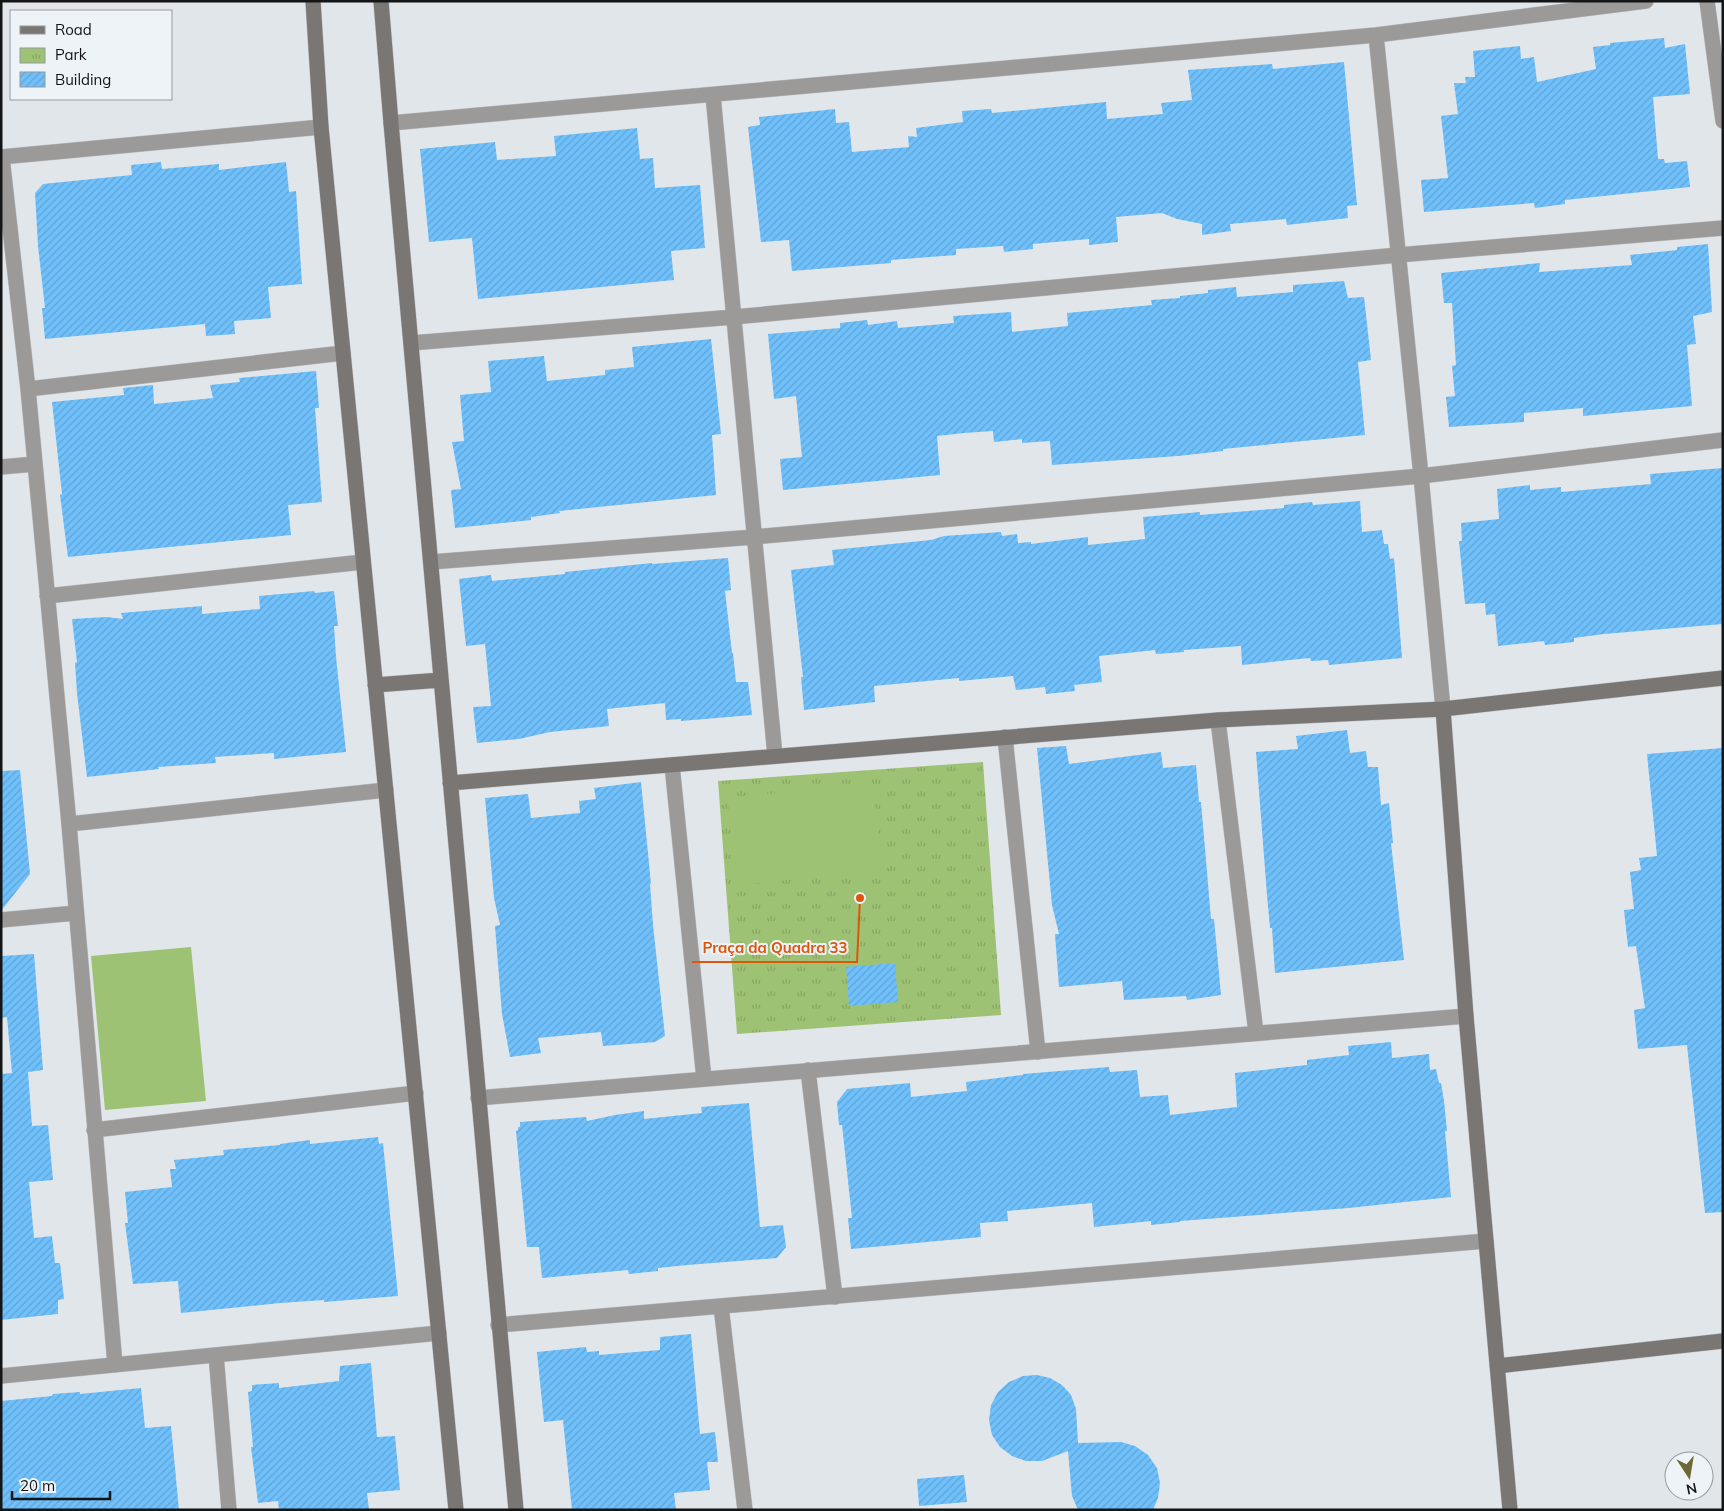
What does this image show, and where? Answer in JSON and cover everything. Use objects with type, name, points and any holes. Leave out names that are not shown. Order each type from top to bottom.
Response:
[{"type":"street","points":[[313,1],[321,127],[456,1510]]},
{"type":"street","points":[[390,123],[1376,35],[1646,1]]},
{"type":"street","points":[[1707,1],[1723,121]]},
{"type":"street","points":[[380,3],[516,1510]]},
{"type":"street","points":[[1376,35],[1421,476],[1510,1510]]},
{"type":"street","points":[[712,95],[775,756]]},
{"type":"street","points":[[115,1365],[48,596],[28,389],[1,157],[321,127]]},
{"type":"street","points":[[411,343],[734,317],[1398,255],[1723,228]]},
{"type":"street","points":[[28,389],[343,352]]},
{"type":"street","points":[[431,562],[754,537],[1421,476],[1723,440]]},
{"type":"street","points":[[1,467],[35,464]]},
{"type":"street","points":[[48,596],[364,562]]},
{"type":"street","points":[[450,782],[1218,720],[1442,708],[1723,678]]},
{"type":"street","points":[[375,685],[441,680]]},
{"type":"street","points":[[1218,720],[1256,1033]]},
{"type":"street","points":[[1005,737],[1038,1052]]},
{"type":"street","points":[[672,765],[704,1079]]},
{"type":"street","points":[[69,824],[386,790]]},
{"type":"street","points":[[1,920],[76,913]]},
{"type":"street","points":[[478,1098],[1466,1016]]},
{"type":"street","points":[[808,1070],[835,1296]]},
{"type":"street","points":[[94,1130],[416,1093]]},
{"type":"street","points":[[498,1325],[1486,1241]]},
{"type":"street","points":[[721,1306],[744,1510]]},
{"type":"street","points":[[1,1376],[439,1333]]},
{"type":"street","points":[[1497,1366],[1723,1341]]},
{"type":"street","points":[[216,1355],[230,1510]]},
{"type":"green space","points":[[983,762],[1001,1015],[737,1034],[718,781]]},
{"type":"green space","points":[[873,783],[882,871],[737,885],[728,798]]},
{"type":"green space","points":[[191,947],[206,1101],[105,1110],[91,956]]},
{"type":"building","points":[[1664,38],[1665,48],[1685,44],[1690,94],[1653,97],[1658,159],[1664,159],[1665,163],[1687,161],[1690,187],[1565,200],[1565,204],[1535,208],[1534,203],[1424,212],[1421,180],[1448,178],[1441,116],[1458,114],[1454,83],[1466,83],[1465,77],[1475,77],[1473,51],[1520,46],[1521,59],[1534,57],[1537,82],[1596,69],[1593,47],[1610,45],[1610,43]]},
{"type":"building","points":[[1344,62],[1357,205],[1347,206],[1348,218],[1287,225],[1286,219],[1230,224],[1231,231],[1202,235],[1202,224],[1177,219],[1162,213],[1116,217],[1118,242],[1089,245],[1089,239],[1033,244],[1033,249],[1004,252],[1003,246],[956,249],[956,255],[891,260],[891,263],[792,271],[789,240],[761,242],[748,127],[760,125],[759,117],[835,109],[836,123],[849,122],[852,152],[909,147],[908,136],[917,137],[916,128],[963,122],[962,111],[991,109],[992,113],[1106,102],[1107,119],[1163,114],[1161,103],[1192,100],[1188,70],[1272,64],[1273,69]]},
{"type":"building","points":[[637,128],[640,159],[653,158],[655,188],[700,185],[705,248],[671,251],[674,280],[478,299],[472,238],[429,242],[420,149],[495,142],[497,160],[556,156],[554,136]]},
{"type":"building","points":[[161,162],[162,169],[219,164],[219,170],[286,162],[289,192],[296,191],[302,284],[268,287],[271,318],[234,321],[235,334],[206,336],[205,324],[45,339],[42,308],[45,308],[38,246],[35,193],[43,184],[132,175],[131,165]]},
{"type":"building","points":[[1708,244],[1712,312],[1693,316],[1696,344],[1687,345],[1692,406],[1583,416],[1583,408],[1524,413],[1524,422],[1449,427],[1446,397],[1455,396],[1452,366],[1456,365],[1452,303],[1444,303],[1441,273],[1540,263],[1539,272],[1632,265],[1630,255],[1677,250],[1677,247]]},
{"type":"building","points":[[1344,281],[1348,298],[1364,297],[1371,360],[1358,362],[1365,435],[1223,449],[1223,451],[1178,456],[1052,465],[1050,441],[1022,443],[1022,439],[994,442],[993,431],[964,433],[937,436],[940,475],[783,490],[780,459],[802,457],[796,396],[774,399],[768,334],[840,328],[840,323],[867,320],[868,325],[897,321],[898,328],[954,323],[953,316],[1011,312],[1012,332],[1068,326],[1067,313],[1152,305],[1151,300],[1180,298],[1180,296],[1208,293],[1208,290],[1236,287],[1237,297],[1293,292],[1293,285]]},
{"type":"building","points":[[711,339],[721,434],[712,435],[716,495],[559,511],[560,513],[531,517],[531,520],[455,528],[451,490],[461,489],[452,442],[464,441],[460,395],[491,392],[488,361],[544,356],[547,381],[605,375],[605,370],[634,367],[632,347]]},
{"type":"building","points":[[316,371],[319,408],[315,408],[322,502],[288,505],[291,535],[68,557],[60,495],[62,494],[52,402],[124,395],[123,388],[153,385],[154,404],[213,398],[210,385],[240,382],[239,378]]},
{"type":"building","points":[[1723,468],[1723,624],[1604,634],[1574,638],[1574,642],[1545,645],[1544,641],[1498,646],[1495,614],[1486,615],[1485,603],[1465,604],[1459,541],[1462,541],[1461,523],[1499,519],[1497,489],[1530,485],[1530,490],[1561,487],[1561,492],[1651,484],[1650,474]]},
{"type":"building","points":[[1360,501],[1362,532],[1382,530],[1384,544],[1388,544],[1390,559],[1394,558],[1402,658],[1329,665],[1328,660],[1311,661],[1310,658],[1242,665],[1241,646],[1156,654],[1155,650],[1099,656],[1102,682],[1074,685],[1075,691],[1046,694],[1045,687],[1016,690],[1013,676],[959,681],[959,678],[874,686],[875,702],[804,710],[801,677],[803,677],[791,570],[834,565],[832,550],[931,540],[944,536],[1001,532],[1002,536],[1017,534],[1018,543],[1031,542],[1031,544],[1088,537],[1088,545],[1145,539],[1143,517],[1200,512],[1200,515],[1284,508],[1284,505],[1312,502],[1313,505]]},
{"type":"building","points":[[728,558],[731,590],[725,591],[736,682],[748,682],[752,715],[681,721],[681,719],[666,720],[665,703],[607,709],[609,726],[550,732],[519,739],[477,743],[473,707],[491,706],[485,644],[466,646],[459,579],[491,575],[492,581],[652,563]]},
{"type":"building","points":[[314,591],[315,593],[334,591],[338,626],[334,626],[336,657],[346,752],[274,759],[274,753],[215,757],[216,763],[158,767],[159,769],[87,777],[77,693],[75,663],[77,662],[72,619],[107,617],[123,619],[121,613],[202,606],[202,614],[260,609],[259,596]]},
{"type":"building","points":[[1347,730],[1350,753],[1366,751],[1368,767],[1378,767],[1381,805],[1389,803],[1393,843],[1391,843],[1404,960],[1275,973],[1256,752],[1298,749],[1296,736]]},
{"type":"building","points":[[1066,746],[1069,764],[1161,752],[1163,768],[1196,765],[1211,919],[1214,919],[1221,995],[1187,1000],[1186,996],[1124,1000],[1122,981],[1059,987],[1055,934],[1059,934],[1052,905],[1037,748]]},
{"type":"building","points":[[1723,748],[1723,1212],[1705,1213],[1687,1045],[1638,1049],[1634,1010],[1645,1008],[1636,946],[1628,947],[1624,910],[1634,909],[1630,872],[1641,870],[1639,858],[1657,856],[1647,754]]},
{"type":"building","points":[[20,770],[30,874],[1,911],[1,771]]},
{"type":"building","points":[[641,782],[653,925],[665,1036],[655,1042],[603,1046],[601,1032],[538,1038],[541,1053],[510,1057],[502,1014],[495,926],[500,925],[494,898],[485,798],[528,794],[531,818],[580,813],[579,801],[596,799],[594,788]]},
{"type":"building","points":[[34,954],[43,1070],[28,1072],[32,1126],[48,1125],[53,1180],[29,1182],[34,1238],[52,1236],[55,1263],[60,1263],[64,1299],[58,1300],[58,1314],[1,1320],[1,1074],[12,1073],[7,1017],[1,1018],[1,956]]},
{"type":"building","points":[[895,963],[898,1002],[849,1006],[846,967]]},
{"type":"building","points":[[1391,1042],[1392,1058],[1429,1054],[1430,1070],[1436,1069],[1444,1101],[1451,1197],[1151,1225],[1151,1221],[1094,1227],[1092,1203],[1007,1211],[1008,1221],[980,1223],[981,1237],[851,1249],[848,1218],[852,1218],[842,1125],[839,1125],[837,1102],[847,1089],[910,1083],[911,1097],[967,1091],[966,1082],[1023,1074],[1109,1067],[1110,1072],[1137,1070],[1140,1097],[1168,1095],[1170,1115],[1237,1107],[1235,1073],[1307,1065],[1307,1060],[1349,1055],[1348,1046]]},
{"type":"building","points":[[749,1103],[760,1227],[783,1225],[786,1247],[777,1258],[658,1268],[658,1271],[629,1274],[628,1270],[542,1278],[539,1247],[527,1247],[516,1131],[520,1127],[520,1122],[586,1117],[587,1121],[644,1111],[644,1119],[702,1113],[701,1107]]},
{"type":"building","points":[[378,1137],[379,1144],[383,1143],[398,1296],[324,1302],[324,1300],[280,1303],[181,1313],[178,1281],[133,1284],[125,1223],[128,1223],[125,1192],[172,1187],[170,1169],[176,1169],[174,1160],[224,1155],[223,1150],[280,1145],[310,1140],[310,1144]]},
{"type":"building","points":[[691,1334],[700,1434],[715,1432],[718,1462],[707,1462],[710,1490],[674,1493],[676,1510],[572,1510],[563,1420],[544,1422],[537,1352],[586,1347],[587,1352],[599,1351],[599,1355],[660,1350],[660,1337]]},
{"type":"building","points":[[371,1363],[377,1437],[395,1436],[400,1490],[367,1493],[369,1510],[279,1510],[278,1501],[258,1503],[251,1447],[253,1447],[248,1392],[252,1391],[252,1385],[279,1383],[279,1388],[339,1381],[340,1366]]},
{"type":"building","points":[[1037,1375],[1050,1378],[1062,1385],[1071,1395],[1076,1409],[1078,1443],[1121,1442],[1135,1446],[1148,1455],[1157,1468],[1160,1483],[1158,1498],[1153,1510],[1078,1510],[1072,1496],[1068,1451],[1042,1461],[1026,1461],[1012,1456],[1000,1447],[992,1435],[989,1420],[991,1405],[998,1392],[1009,1382],[1023,1376]]},
{"type":"building","points":[[141,1388],[145,1428],[171,1426],[179,1510],[1,1510],[1,1401],[52,1396],[53,1394],[80,1392],[80,1394]]},
{"type":"building","points":[[964,1475],[967,1502],[919,1506],[917,1479]]},
{"type":"place","name":"Praça da Quadra 33","points":[[860,898]]}]
